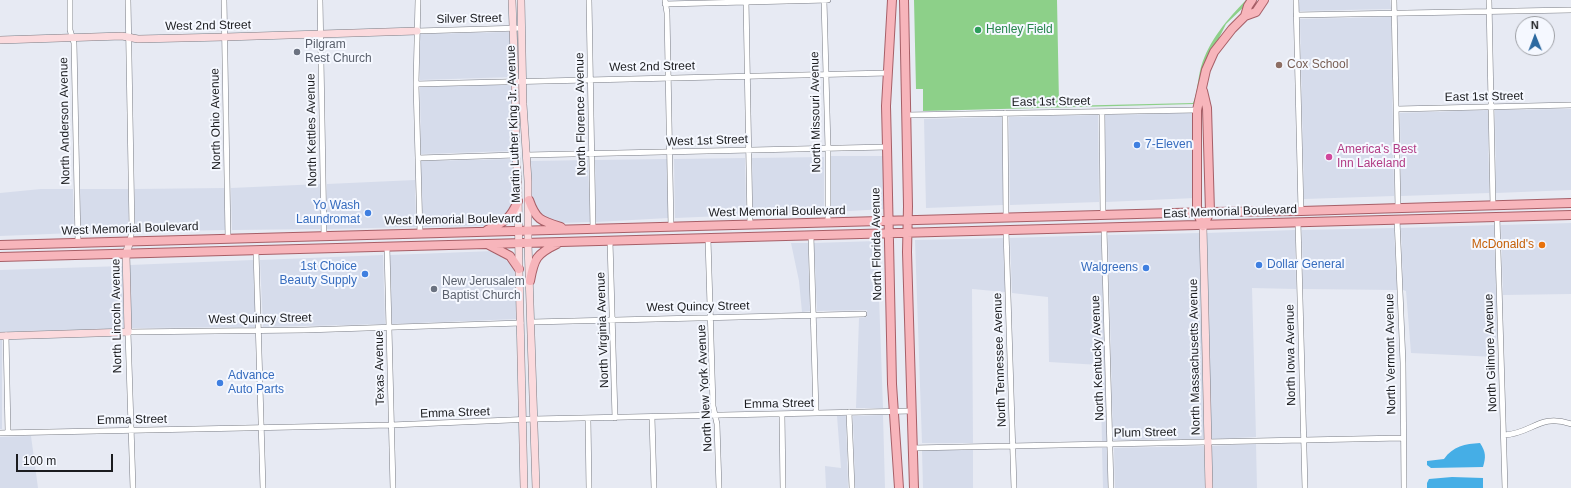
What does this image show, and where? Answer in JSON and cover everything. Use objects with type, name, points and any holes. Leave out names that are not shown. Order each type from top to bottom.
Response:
[{"type":"main road","name":"North Florida Avenue","points":[[892,0],[888,73],[888,221],[893,411],[899,488]]},
{"type":"main road","points":[[892,0],[898,7],[900,18],[901,121],[906,138]]},
{"type":"main road","points":[[904,0],[907,234],[914,488]]},
{"type":"main road","points":[[1246,16],[1248,6],[1252,0]]},
{"type":"main road","points":[[1203,226],[1197,212],[1197,110],[1206,70],[1214,52],[1232,29],[1246,16],[1256,12],[1264,0]]},
{"type":"main road","points":[[1202,88],[1207,108],[1210,212],[1203,226]]},
{"type":"main road","points":[[529,200],[533,212],[540,220],[567,229]]},
{"type":"main road","points":[[484,232],[507,220],[513,214],[518,201]]},
{"type":"main road","points":[[1497,217],[1506,212],[1553,204]]},
{"type":"main road","name":"East Memorial Boulevard","points":[[908,220],[1103,214],[1301,211],[1571,204]]},
{"type":"main road","points":[[1456,217],[1493,206]]},
{"type":"main road","name":"East Memorial Boulevard","points":[[889,234],[1203,226],[1456,217],[1571,215]]},
{"type":"main road","name":"West Memorial Boulevard","points":[[0,245],[908,220]]},
{"type":"main road","name":"West Memorial Boulevard","points":[[0,257],[889,234]]},
{"type":"main road","points":[[301,250],[319,243],[324,236]]},
{"type":"main road","points":[[530,281],[533,263],[547,249],[561,242]]},
{"type":"main road","points":[[489,244],[510,256],[519,269]]},
{"type":"street","name":"North Anderson Avenue","points":[[70,0],[70,30],[73,38],[78,242]]},
{"type":"street","name":"North Lincoln Avenue","points":[[128,0],[132,229],[126,254],[133,488]]},
{"type":"street","name":"North Ohio Avenue","points":[[224,0],[228,238]]},
{"type":"street","name":"North Kettles Avenue","points":[[320,0],[324,236]]},
{"type":"street","points":[[418,0],[416,84],[420,233]]},
{"type":"street","name":"Martin Luther King Jr. Avenue","points":[[512,0],[519,231],[524,488]]},
{"type":"street","name":"Martin Luther King Jr. Avenue","points":[[521,0],[523,104],[529,200],[528,243],[532,322],[536,488]]},
{"type":"street","name":"North Florence Avenue","points":[[588,0],[593,229]]},
{"type":"street","name":"North Missouri Avenue","points":[[824,0],[828,148],[828,223]]},
{"type":"street","points":[[672,227],[667,13],[665,2],[828,0]]},
{"type":"street","points":[[1296,0],[1301,211]]},
{"type":"street","points":[[1394,0],[1398,208]]},
{"type":"street","points":[[1489,0],[1493,206]]},
{"type":"street","points":[[746,1],[750,224]]},
{"type":"street","points":[[1296,15],[1571,10]]},
{"type":"street","name":"Silver Street","points":[[417,31],[522,28]]},
{"type":"street","name":"West 2nd Street","points":[[0,40],[122,36],[138,39],[225,38],[417,31]]},
{"type":"street","name":"West 2nd Street","points":[[416,84],[590,78],[669,78],[888,73]]},
{"type":"street","name":"East 1st Street","points":[[1397,109],[1571,105]]},
{"type":"street","name":"East 1st Street","points":[[906,115],[1197,110]]},
{"type":"street","points":[[1102,112],[1103,214]]},
{"type":"street","points":[[1005,113],[1006,217]]},
{"type":"street","name":"West 1st Street","points":[[527,155],[887,147]]},
{"type":"street","points":[[418,158],[516,155]]},
{"type":"street","name":"North Gilmore Avenue","points":[[1497,217],[1505,488]]},
{"type":"street","name":"North Vermont Avenue","points":[[1397,219],[1402,363],[1404,488]]},
{"type":"street","name":"North Iowa Avenue","points":[[1298,222],[1305,488]]},
{"type":"street","name":"North Massachusetts Avenue","points":[[1203,226],[1209,488]]},
{"type":"street","name":"North Kentucky Avenue","points":[[1104,228],[1111,488]]},
{"type":"street","name":"North Tennessee Avenue","points":[[1006,231],[1014,488]]},
{"type":"street","points":[[811,236],[816,413]]},
{"type":"street","name":"North New York Avenue","points":[[708,239],[712,318],[713,406],[717,424],[719,488]]},
{"type":"street","name":"North Virginia Avenue","points":[[610,242],[615,418]]},
{"type":"street","name":"Texas Avenue","points":[[386,248],[393,488]]},
{"type":"street","points":[[256,250],[263,488]]},
{"type":"street","name":"West Quincy Street","points":[[532,322],[864,314]]},
{"type":"street","name":"West Quincy Street","points":[[3,335],[520,323]]},
{"type":"street","points":[[3,335],[8,432]]},
{"type":"street","name":"Emma Street","points":[[0,433],[911,411]]},
{"type":"street","points":[[849,412],[852,488]]},
{"type":"street","points":[[782,414],[784,488]]},
{"type":"street","points":[[652,417],[654,488]]},
{"type":"street","points":[[588,419],[589,488]]},
{"type":"street","points":[[1504,435],[1518,433],[1543,422],[1553,420],[1571,424]]},
{"type":"street","name":"Plum Street","points":[[913,448],[1402,438]]},
{"type":"shaded area","points":[[1299,0],[1390,0],[1391,9],[1299,11]]},
{"type":"shaded area","points":[[1391,17],[1394,196],[1304,199],[1300,19]]},
{"type":"shaded area","points":[[510,32],[512,77],[420,80],[420,34]]},
{"type":"shaded area","points":[[512,84],[512,151],[421,154],[420,87]]},
{"type":"shaded area","points":[[1571,109],[1571,190],[1496,193],[1495,110]]},
{"type":"shaded area","points":[[1488,110],[1489,193],[1401,196],[1400,113]]},
{"type":"shaded area","points":[[1194,113],[1195,198],[1106,202],[1105,115]]},
{"type":"shaded area","points":[[1098,115],[1099,202],[1010,205],[1009,117]]},
{"type":"shaded area","points":[[1002,117],[1003,205],[926,208],[924,119]]},
{"type":"shaded area","points":[[831,156],[884,156],[885,209],[831,212]]},
{"type":"shaded area","points":[[824,157],[824,212],[753,215],[752,158]]},
{"type":"shaded area","points":[[745,158],[746,215],[675,218],[674,159]]},
{"type":"shaded area","points":[[513,159],[515,200],[505,217],[488,226],[423,227],[421,161]]},
{"type":"shaded area","points":[[667,159],[668,218],[596,222],[595,160]]},
{"type":"shaded area","points":[[588,160],[590,222],[560,223],[548,220],[539,214],[532,199],[531,161]]},
{"type":"shaded area","points":[[415,180],[416,227],[327,229],[327,184]]},
{"type":"shaded area","points":[[320,184],[320,229],[232,230],[231,188]]},
{"type":"shaded area","points":[[224,188],[225,230],[135,232],[135,189]]},
{"type":"shaded area","points":[[41,189],[73,189],[74,233],[0,236],[0,193]]},
{"type":"shaded area","points":[[80,189],[128,189],[129,232],[81,233]]},
{"type":"shaded area","points":[[1571,223],[1571,294],[1503,295],[1501,225]]},
{"type":"shaded area","points":[[1494,225],[1497,311],[1496,357],[1411,353],[1406,291],[1403,290],[1401,228]]},
{"type":"shaded area","points":[[1394,228],[1397,290],[1303,289],[1302,230]]},
{"type":"shaded area","points":[[1295,230],[1296,289],[1252,288],[1256,437],[1211,439],[1206,233]]},
{"type":"shaded area","points":[[1200,233],[1204,439],[1113,440],[1108,235]]},
{"type":"shaded area","points":[[1101,235],[1107,441],[1102,441],[1100,365],[1049,362],[1048,297],[1012,293],[1010,238]]},
{"type":"shaded area","points":[[1003,238],[1005,292],[972,289],[973,443],[922,443],[915,240]]},
{"type":"shaded area","points":[[877,241],[883,408],[856,408],[859,318],[867,317],[867,310],[817,311],[814,243]]},
{"type":"shaded area","points":[[791,243],[808,243],[810,311],[802,312],[799,281]]},
{"type":"shaded area","points":[[494,251],[508,259],[515,270],[517,319],[392,324],[390,255]]},
{"type":"shaded area","points":[[383,255],[385,324],[263,327],[260,260]]},
{"type":"shaded area","points":[[253,260],[256,327],[131,328],[130,265]]},
{"type":"shaded area","points":[[123,266],[124,328],[0,332],[0,270]]},
{"type":"shaded area","points":[[0,339],[2,339],[2,429],[0,429]]},
{"type":"shaded area","points":[[883,415],[885,488],[855,488],[853,416]]},
{"type":"shaded area","points":[[837,416],[846,416],[848,488],[826,488],[825,466],[841,468]]},
{"type":"shaded area","points":[[31,436],[38,488],[0,488],[0,437]]},
{"type":"shaded area","points":[[1256,444],[1257,488],[1212,488],[1211,446]]},
{"type":"shaded area","points":[[1204,446],[1205,488],[1115,488],[1114,448]]},
{"type":"shaded area","points":[[1102,448],[1107,448],[1108,488],[1103,488]]},
{"type":"shaded area","points":[[922,450],[973,450],[973,488],[923,488]]},
{"type":"green space","name":"Henley Field","points":[[914,0],[1057,0],[1059,103],[1062,106],[1193,103],[1196,96],[1204,57],[1214,39],[1232,15],[1246,0],[1251,0],[1226,24],[1218,40],[1195,104],[923,111],[923,89],[916,89]]},
{"type":"water","points":[[1480,443],[1485,455],[1483,467],[1431,468],[1427,465],[1427,461],[1444,459],[1455,448]]},
{"type":"water","points":[[1452,477],[1483,478],[1483,488],[1427,488],[1429,479]]},
{"type":"place","name":"Henley Field","points":[[978,30]]},
{"type":"place","name":"Pilgram Rest Church","points":[[297,52]]},
{"type":"place","name":"Cox School","points":[[1279,65]]},
{"type":"place","name":"7-Eleven","points":[[1137,145]]},
{"type":"place","name":"America's Best Inn Lakeland","points":[[1329,157]]},
{"type":"place","name":"Yo Wash Laundromat","points":[[368,213]]},
{"type":"place","name":"McDonald's","points":[[1542,245]]},
{"type":"place","name":"Dollar General","points":[[1259,265]]},
{"type":"place","name":"Walgreens","points":[[1146,268]]},
{"type":"place","name":"1st Choice Beauty Supply","points":[[365,274]]},
{"type":"place","name":"New Jerusalem Baptist Church","points":[[434,289]]},
{"type":"place","name":"Advance Auto Parts","points":[[220,383]]}]
